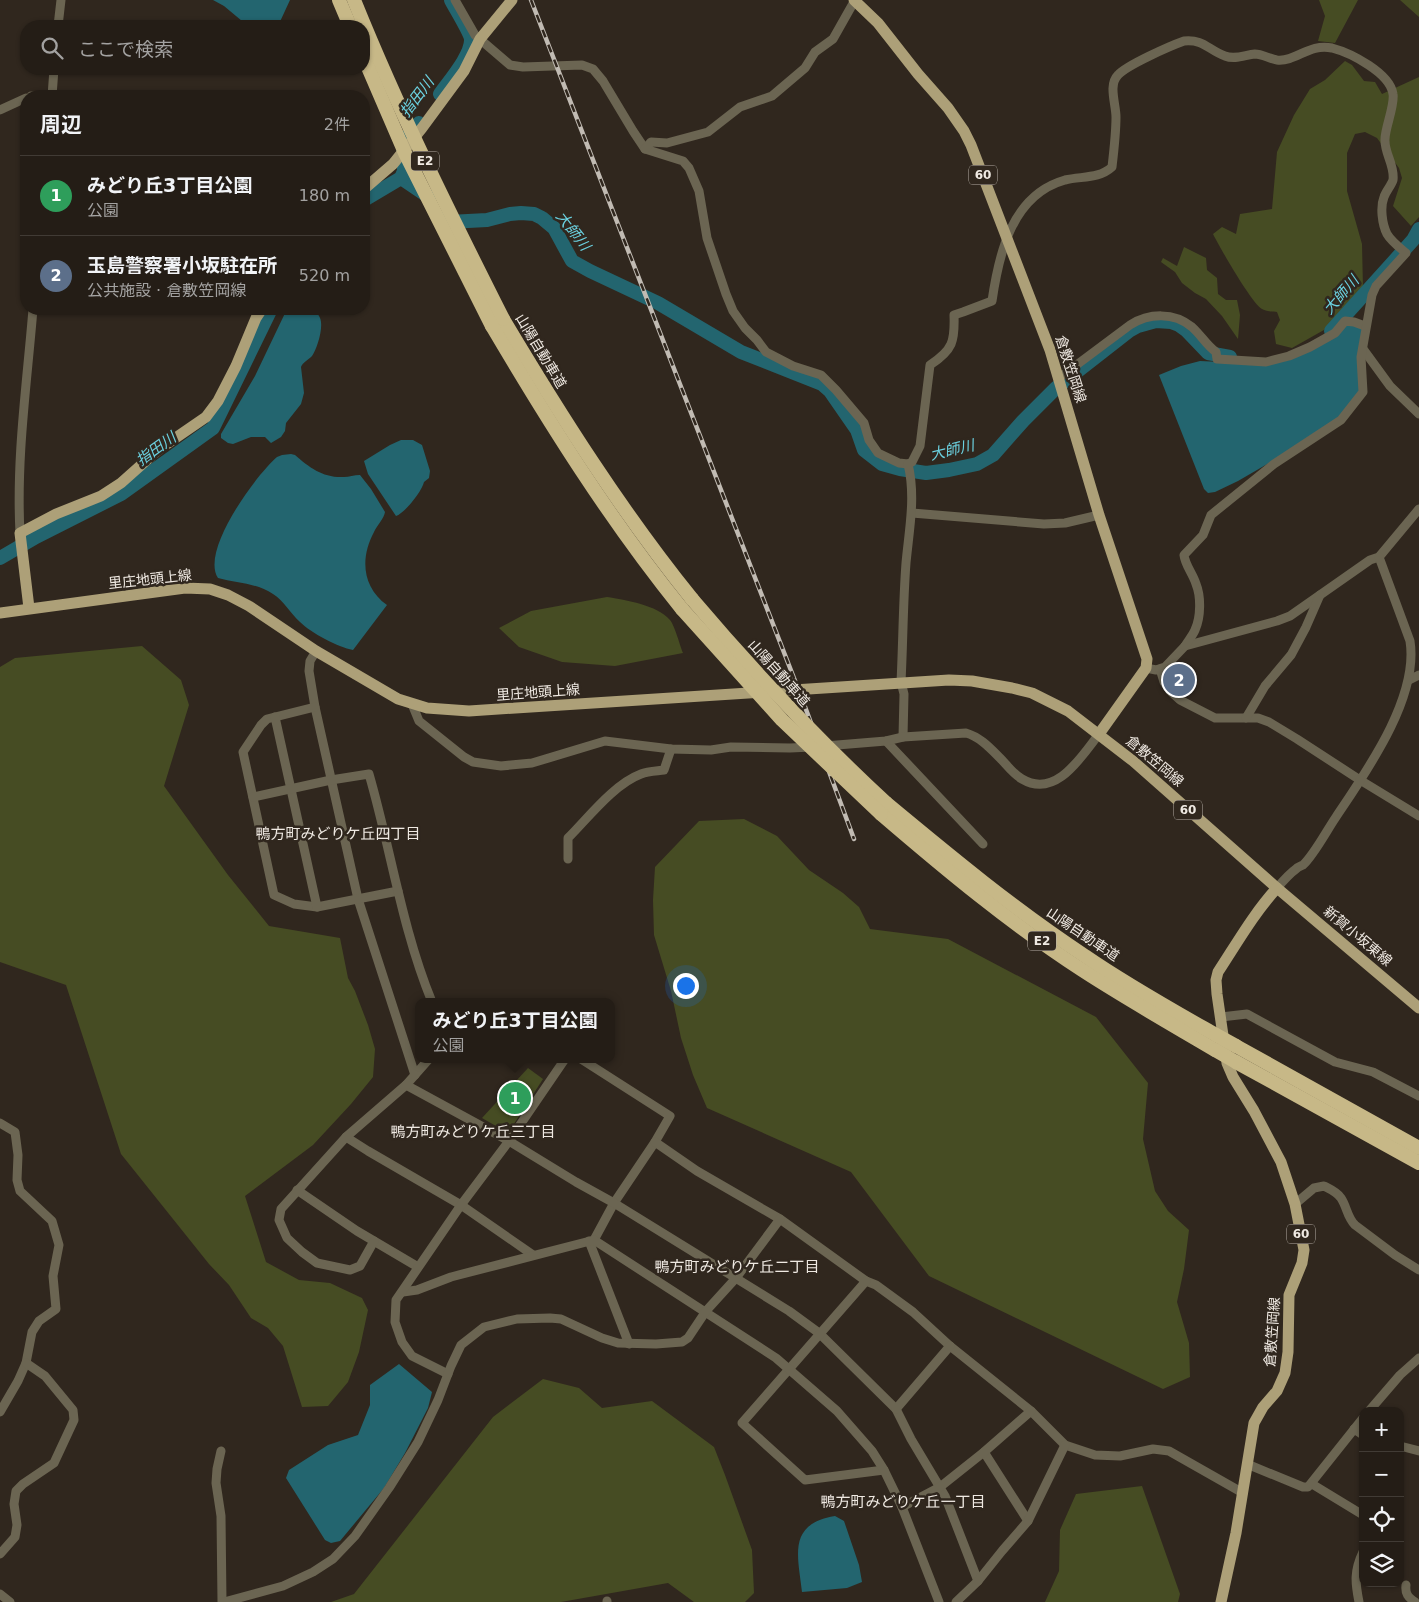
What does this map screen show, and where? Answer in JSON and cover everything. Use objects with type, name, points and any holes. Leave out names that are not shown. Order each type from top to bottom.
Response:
[{"type":"highway","points":[[339,0],[347,20]]},
{"type":"highway","name":"山陽自動車道","points":[[354,0],[363,20]]},
{"type":"highway","name":"山陽自動車道","points":[[370,37],[421,154],[532,394],[623,533],[687,604],[782,720],[884,808],[1016,908],[1086,957],[1216,1035],[1419,1148]]},
{"type":"highway","name":"山陽自動車道","points":[[370,72],[405,153],[498,323]]},
{"type":"highway","name":"山陽自動車道","points":[[884,808],[946,870],[1081,969],[1215,1050],[1419,1163]]},
{"type":"main road","points":[[370,184],[393,164],[407,147],[464,71],[480,39],[512,0]]},
{"type":"main road","name":"倉敷笠岡線","points":[[855,0],[878,23],[956,119],[971,145],[1041,325],[1146,659],[1146,668]]},
{"type":"main road","points":[[29,608],[20,536],[56,514],[101,496],[121,483],[158,450],[206,418],[218,401],[236,366],[258,315]]},
{"type":"main road","name":"里庄地頭上線","points":[[0,613],[185,588],[210,589],[228,595],[249,606],[316,651],[398,699],[442,710],[469,711],[949,680],[972,681],[1032,693],[1060,706],[1099,734]]},
{"type":"main road","points":[[1099,734],[1146,668]]},
{"type":"main road","name":"倉敷笠岡線","points":[[1099,734],[1133,761],[1277,888],[1265,900],[1218,972],[1216,980],[1217,994],[1227,1063],[1232,1077],[1254,1111],[1281,1162],[1295,1204],[1304,1250],[1302,1263],[1289,1295],[1288,1352],[1285,1373],[1277,1391],[1254,1423],[1243,1493],[1221,1602]]},
{"type":"main road","name":"新賀小坂東線","points":[[1277,888],[1419,1008]]},
{"type":"street","points":[[59,20],[61,0]]},
{"type":"street","points":[[455,0],[472,31],[510,65],[523,67],[582,65],[593,69],[603,81],[633,132],[645,148],[683,161],[690,168],[699,191],[707,238],[726,294],[733,311],[744,328],[766,352],[793,366],[821,375],[864,423],[869,440],[878,453],[909,467]]},
{"type":"street","points":[[645,148],[651,142],[667,143],[708,132],[740,107],[772,96],[805,68],[815,52],[833,39],[855,0]]},
{"type":"street","points":[[903,737],[904,694],[901,682],[906,564],[912,513],[909,467],[920,446],[930,365],[941,358],[948,350],[955,334],[954,315],[992,301],[997,268],[1007,238],[1024,206],[1053,184],[1072,178],[1093,177],[1106,173],[1112,167],[1116,114],[1114,82],[1118,75],[1184,40],[1200,41],[1226,56],[1239,57],[1257,54],[1270,59],[1280,60],[1291,58],[1314,47],[1331,48],[1361,60],[1377,70],[1394,94],[1385,141],[1392,168],[1392,180],[1383,198],[1382,213],[1388,234],[1403,251],[1376,286],[1372,295],[1361,357],[1363,392],[1341,420],[1274,464],[1212,515],[1203,535],[1184,555],[1199,594],[1198,617],[1195,630],[1185,646],[1165,667],[1160,669],[1146,668]]},
{"type":"street","points":[[52,90],[54,75]]},
{"type":"street","points":[[0,110],[20,101]]},
{"type":"street","points":[[20,536],[21,452],[32,315]]},
{"type":"street","points":[[1060,382],[1130,325],[1148,317],[1166,316],[1185,322],[1198,332],[1217,356],[1217,359],[1242,361],[1272,361],[1289,356],[1335,333],[1345,321],[1366,326]]},
{"type":"street","points":[[1363,349],[1390,386],[1419,414]]},
{"type":"street","points":[[1185,646],[1277,621],[1295,613],[1370,560],[1379,557],[1419,509]]},
{"type":"street","points":[[912,513],[1044,524],[1064,523],[1099,514]]},
{"type":"street","points":[[1277,888],[1296,868],[1303,865],[1360,780],[1394,726],[1409,680],[1412,660],[1410,641],[1379,557]]},
{"type":"street","points":[[1246,718],[1265,686],[1290,655],[1306,627],[1320,594]]},
{"type":"street","points":[[316,651],[310,661],[309,671],[330,780],[358,899],[415,1075]]},
{"type":"street","points":[[1160,669],[1164,682],[1180,700],[1215,718],[1258,718],[1269,722],[1419,816]]},
{"type":"street","points":[[1409,680],[1419,675]]},
{"type":"street","points":[[412,704],[419,721],[464,757],[473,762],[501,766],[532,763],[605,741],[671,749],[710,750],[731,747],[790,748],[886,741],[903,737],[966,732],[974,735],[987,745],[1020,779],[1044,784],[1056,781],[1077,762],[1099,734]]},
{"type":"street","points":[[315,707],[267,720],[261,725],[243,752],[274,895],[294,904],[318,907],[398,891]]},
{"type":"street","points":[[275,717],[318,907]]},
{"type":"street","points":[[886,741],[983,844]]},
{"type":"street","points":[[568,859],[568,838],[607,797],[623,784],[641,774],[664,770],[671,749]]},
{"type":"street","points":[[252,797],[330,780],[369,774],[420,974],[430,998]]},
{"type":"street","points":[[1221,1017],[1247,1014],[1335,1062],[1373,1072],[1419,1096]]},
{"type":"street","points":[[374,1241],[360,1266],[350,1270],[317,1263],[294,1246],[287,1238],[279,1220],[281,1209],[346,1137],[406,1085],[426,1063]]},
{"type":"street","points":[[448,1374],[412,1356],[402,1342],[395,1322],[396,1300],[562,1063]]},
{"type":"street","points":[[403,1292],[417,1290],[451,1277],[591,1240],[670,1116],[587,1063]]},
{"type":"street","points":[[406,1085],[509,1141],[614,1203],[790,1311],[819,1333],[896,1409],[911,1440],[940,1487],[978,1581]]},
{"type":"street","points":[[0,1123],[14,1132],[18,1155],[17,1180],[20,1191],[52,1221],[59,1245],[53,1276],[56,1309],[39,1321],[32,1332],[26,1363],[14,1389],[0,1412]]},
{"type":"street","points":[[346,1137],[461,1205],[532,1255]]},
{"type":"street","points":[[655,1142],[697,1171],[780,1219],[866,1281],[913,1312],[950,1346],[1031,1411],[1065,1444],[1095,1455],[1120,1456],[1153,1449],[1169,1451],[1243,1493]]},
{"type":"street","points":[[1295,1204],[1314,1188],[1324,1186],[1336,1192],[1342,1198],[1350,1219],[1355,1224],[1395,1256],[1419,1270]]},
{"type":"street","points":[[297,1190],[357,1232],[418,1267]]},
{"type":"street","points":[[221,1451],[216,1483],[221,1516],[223,1602],[283,1586],[313,1572],[334,1559],[372,1514],[418,1442],[461,1345],[484,1327],[517,1319],[550,1318],[561,1319],[602,1338],[618,1343],[656,1344],[682,1342],[688,1338],[706,1311],[736,1278],[780,1219]]},
{"type":"street","points":[[591,1240],[706,1311],[776,1358],[837,1411],[872,1451],[884,1470],[902,1507],[939,1602]]},
{"type":"street","points":[[591,1240],[629,1344]]},
{"type":"street","points":[[866,1281],[742,1424],[805,1480],[884,1470]]},
{"type":"street","points":[[896,1409],[950,1346]]},
{"type":"street","points":[[1372,1407],[1400,1374],[1419,1358]]},
{"type":"street","points":[[0,1554],[15,1537],[17,1525],[14,1504],[16,1491],[54,1463],[74,1420],[73,1410],[45,1376],[26,1363]]},
{"type":"street","points":[[902,1507],[940,1487],[1031,1411]]},
{"type":"street","points":[[1247,1464],[1308,1488],[1359,1423]]},
{"type":"street","points":[[1354,1429],[1359,1432]]},
{"type":"street","points":[[956,1602],[978,1581],[1028,1522],[1065,1444]]},
{"type":"street","points":[[1404,1447],[1419,1452]]},
{"type":"street","points":[[984,1452],[1028,1522]]},
{"type":"street","points":[[1312,1484],[1359,1513]]},
{"type":"street","points":[[1359,1559],[1355,1581],[1359,1602]]},
{"type":"street","points":[[1406,1585],[1405,1590],[1408,1597],[1415,1602]]},
{"type":"street","points":[[0,1594],[10,1602]]},
{"type":"green space","points":[[1319,0],[1358,0],[1335,43],[1318,41],[1325,16]]},
{"type":"green space","points":[[1400,0],[1419,0],[1419,17]]},
{"type":"green space","points":[[1345,61],[1352,65],[1364,81],[1375,82],[1382,94],[1419,77],[1419,217],[1411,226],[1393,206],[1402,178],[1399,168],[1377,138],[1365,132],[1355,134],[1347,153],[1347,191],[1362,244],[1363,288],[1331,326],[1292,348],[1276,344],[1274,331],[1280,320],[1277,312],[1264,310],[1257,305],[1236,274],[1213,234],[1222,227],[1236,234],[1240,214],[1272,209],[1277,152],[1294,115],[1310,89],[1325,80]]},
{"type":"green space","points":[[1184,247],[1206,258],[1207,270],[1217,278],[1218,294],[1226,300],[1237,300],[1240,315],[1238,339],[1222,316],[1206,299],[1182,283],[1175,272],[1161,262],[1163,258],[1177,266]]},
{"type":"green space","points":[[607,597],[641,604],[664,615],[670,620],[676,631],[683,653],[615,666],[562,662],[519,647],[499,628],[531,611]]},
{"type":"green space","points":[[142,646],[181,680],[189,705],[164,786],[228,875],[269,926],[340,938],[348,978],[368,1025],[375,1049],[373,1077],[351,1104],[313,1145],[245,1196],[266,1262],[299,1280],[330,1283],[362,1298],[368,1310],[359,1352],[348,1382],[328,1406],[302,1407],[283,1346],[268,1328],[251,1318],[229,1285],[209,1264],[121,1154],[66,985],[0,962],[0,667],[15,658]]},
{"type":"green space","points":[[744,819],[777,836],[809,870],[843,893],[859,907],[870,929],[948,939],[1096,1017],[1148,1083],[1143,1139],[1155,1191],[1168,1211],[1189,1230],[1177,1302],[1189,1343],[1190,1377],[1163,1389],[929,1276],[851,1172],[707,1108],[693,1075],[681,1038],[671,991],[654,935],[653,900],[655,867],[699,821]]},
{"type":"green space","points":[[528,1068],[543,1079],[508,1133],[482,1118]]},
{"type":"green space","points":[[543,1379],[579,1388],[602,1408],[652,1401],[714,1447],[752,1550],[754,1593],[745,1602],[694,1602],[668,1583],[561,1602],[331,1602],[354,1594],[493,1417]]},
{"type":"green space","points":[[1142,1486],[1180,1594],[1178,1602],[1045,1602],[1059,1571],[1060,1530],[1076,1494]]},
{"type":"water","points":[[213,0],[290,0],[281,20],[241,20],[224,6]]},
{"type":"water","points":[[284,315],[318,315],[321,322],[321,332],[316,348],[312,356],[301,367],[304,393],[301,404],[286,423],[285,431],[281,437],[271,443],[265,437],[251,437],[233,444],[228,443],[221,438],[221,434],[255,376]]},
{"type":"water","points":[[1347,325],[1363,327],[1361,391],[1342,415],[1274,460],[1238,481],[1215,492],[1208,493],[1204,489],[1159,375],[1200,361],[1264,364]]},
{"type":"water","points":[[401,440],[413,440],[422,445],[430,471],[429,478],[424,482],[413,501],[404,511],[396,516],[368,474],[364,461]]},
{"type":"water","points":[[291,454],[323,474],[336,477],[360,475],[385,512],[375,529],[365,562],[368,581],[372,590],[387,605],[353,650],[333,643],[311,631],[296,619],[280,600],[267,590],[253,585],[218,578],[215,566],[217,550],[233,514],[244,496],[268,466],[277,457]]},
{"type":"water","points":[[399,1364],[432,1392],[428,1408],[405,1453],[384,1488],[340,1541],[331,1543],[325,1540],[286,1478],[289,1470],[328,1445],[358,1435],[370,1405],[370,1385]]},
{"type":"water","points":[[835,1516],[844,1521],[859,1565],[862,1582],[847,1588],[802,1592],[798,1554],[802,1534],[809,1526],[820,1520]]},
{"type":"waterway","name":"指田川","points":[[440,94],[468,53],[471,39],[451,0]]},
{"type":"waterway","name":"指田川","points":[[370,196],[401,178],[404,171],[403,142],[419,123]]},
{"type":"waterway","name":"大師川","points":[[401,178],[429,197]]},
{"type":"waterway","name":"大師川","points":[[445,218],[449,222],[487,220],[521,213],[534,214],[542,218],[554,228],[572,261],[658,303],[741,352],[822,384],[830,391],[857,430],[864,450],[882,464],[900,469],[926,473],[949,470],[977,464],[993,455],[1056,388],[1138,326],[1156,321],[1171,322],[1186,330],[1208,353],[1230,357]]},
{"type":"waterway","name":"大師川","points":[[1331,331],[1413,240],[1419,229]]},
{"type":"waterway","name":"指田川","points":[[0,558],[36,537],[121,494],[213,428],[268,315]]},
{"type":"railway","points":[[531,0],[804,704],[854,839]]},
{"type":"place","name":"玉島警察署小坂駐在所","points":[[1179,680]]},
{"type":"place","name":"みどり丘3丁目公園","points":[[515,1098]]},
{"type":"district","name":"鴨方町みどりケ丘四丁目","points":[[338,834]]},
{"type":"district","name":"鴨方町みどりケ丘三丁目","points":[[473,1132]]},
{"type":"district","name":"鴨方町みどりケ丘二丁目","points":[[737,1267]]},
{"type":"district","name":"鴨方町みどりケ丘一丁目","points":[[903,1502]]}]
